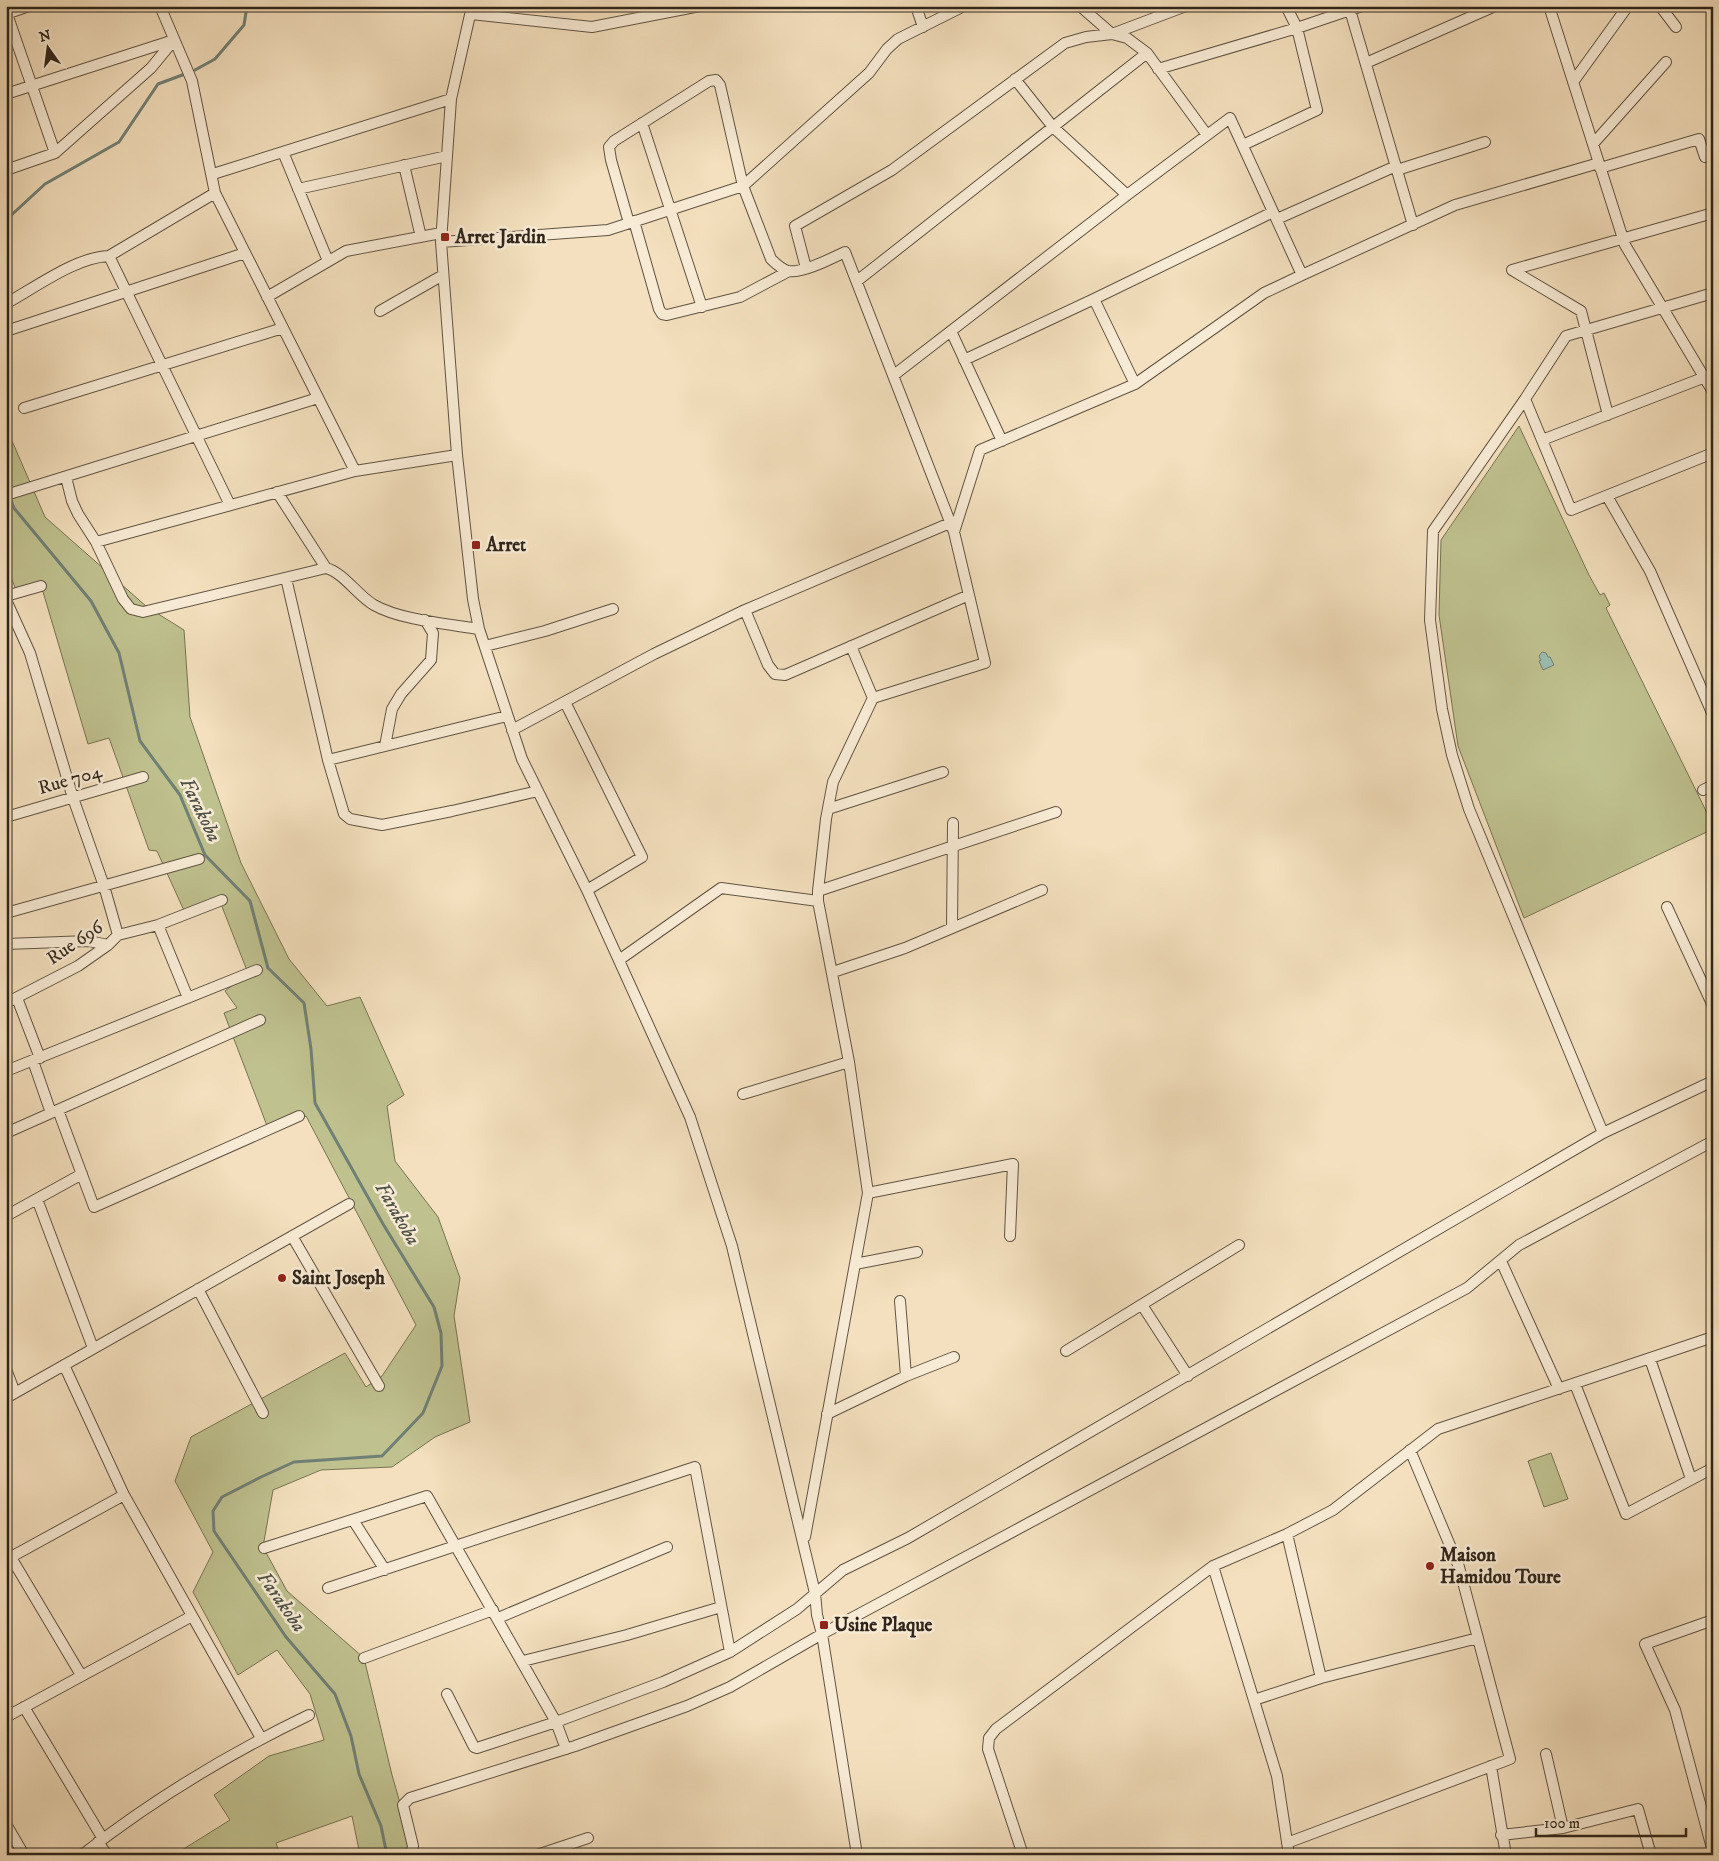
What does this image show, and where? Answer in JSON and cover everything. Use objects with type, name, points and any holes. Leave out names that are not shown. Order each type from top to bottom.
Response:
[{"type":"street","points":[[29,6],[7,14],[55,154]]},
{"type":"street","points":[[160,6],[192,81],[213,174],[215,194],[355,471]]},
{"type":"street","points":[[700,6],[648,11],[592,27],[472,10],[451,99],[441,238],[456,455],[473,599],[485,646],[522,759],[587,890],[690,1117],[732,1246],[804,1540],[815,1593],[817,1615],[822,1634],[857,1855]]},
{"type":"street","points":[[916,6],[923,27]]},
{"type":"street","points":[[268,297],[346,251],[358,247],[421,237],[441,238],[608,230],[743,186],[870,73],[887,49],[898,39],[964,6]]},
{"type":"street","points":[[1080,6],[1112,34],[1127,38],[1147,53],[1207,135]]},
{"type":"street","points":[[806,268],[794,226],[892,170],[1065,43],[1086,37],[1112,34],[1186,6]]},
{"type":"street","points":[[1242,145],[1317,110],[1297,28],[1286,6]]},
{"type":"street","points":[[1158,69],[1297,28],[1362,6]]},
{"type":"street","points":[[1549,6],[1625,246],[1662,308],[1708,376],[1713,392]]},
{"type":"street","points":[[1660,6],[1676,26]]},
{"type":"street","points":[[1366,63],[1494,7]]},
{"type":"street","points":[[1350,10],[1413,225]]},
{"type":"street","points":[[1573,82],[1625,10]]},
{"type":"street","points":[[6,94],[174,40]]},
{"type":"street","points":[[6,170],[55,154],[150,68],[174,40]]},
{"type":"street","points":[[857,281],[1147,53]]},
{"type":"street","points":[[1592,144],[1666,62]]},
{"type":"street","points":[[1015,78],[1053,127],[1127,195]]},
{"type":"street","points":[[789,271],[780,267],[772,259],[743,186],[720,84],[716,80],[709,81],[614,141],[609,147],[662,314],[667,315],[740,297],[789,271],[806,268],[845,252],[952,527],[985,663],[872,698]]},
{"type":"street","points":[[213,174],[451,99]]},
{"type":"street","points":[[894,375],[1230,118],[1302,275]]},
{"type":"street","points":[[642,123],[702,307]]},
{"type":"street","points":[[512,730],[654,654],[745,610],[952,527],[980,450],[1135,384],[1264,293],[1455,206],[1699,139],[1705,156]]},
{"type":"street","points":[[964,360],[1275,215],[1396,168],[1485,142]]},
{"type":"street","points":[[283,152],[328,261]]},
{"type":"street","points":[[298,189],[447,156]]},
{"type":"street","points":[[404,165],[421,237]]},
{"type":"street","points":[[7,303],[89,258],[109,256],[215,194]]},
{"type":"street","points":[[1608,415],[1581,311],[1512,270],[1713,214]]},
{"type":"street","points":[[6,331],[245,253]]},
{"type":"street","points":[[109,256],[230,505]]},
{"type":"street","points":[[380,311],[443,275]]},
{"type":"street","points":[[1603,1133],[1469,809],[1452,755],[1442,709],[1430,620],[1433,531],[1525,400],[1566,336],[1713,293]]},
{"type":"street","points":[[1094,299],[1135,384]]},
{"type":"street","points":[[24,408],[283,328]]},
{"type":"street","points":[[951,331],[1002,441]]},
{"type":"street","points":[[1542,440],[1708,376]]},
{"type":"street","points":[[6,495],[318,398]]},
{"type":"street","points":[[1525,400],[1572,510],[1713,453]]},
{"type":"street","points":[[96,542],[355,471],[456,455]]},
{"type":"street","points":[[66,477],[72,501],[78,514],[96,542],[123,599],[136,612],[143,612],[326,568],[336,570],[356,591],[374,605],[390,612],[480,629]]},
{"type":"street","points":[[277,492],[326,568]]},
{"type":"street","points":[[1607,496],[1650,572],[1713,715]]},
{"type":"street","points":[[286,578],[328,760],[344,814],[350,820],[382,824],[538,791]]},
{"type":"street","points":[[6,596],[41,586]]},
{"type":"street","points":[[745,610],[768,665],[776,674],[785,675],[969,595]]},
{"type":"street","points":[[6,600],[30,653],[73,798],[104,886],[118,935]]},
{"type":"street","points":[[485,646],[538,633],[613,609]]},
{"type":"street","points":[[385,746],[392,709],[401,694],[431,660],[433,633],[425,620]]},
{"type":"street","points":[[804,1540],[868,1193],[849,1062],[818,896],[833,782],[872,698],[851,646]]},
{"type":"street","points":[[564,702],[642,857],[587,890]]},
{"type":"street","points":[[328,760],[507,716]]},
{"type":"street","points":[[828,809],[943,772]]},
{"type":"street","name":"Rue 704","points":[[6,817],[143,777]]},
{"type":"street","points":[[1703,790],[1713,785]]},
{"type":"street","points":[[619,960],[721,888],[818,896],[953,846],[1056,812]]},
{"type":"street","points":[[952,928],[953,823]]},
{"type":"street","points":[[6,913],[199,859]]},
{"type":"street","points":[[833,972],[904,948],[1042,890]]},
{"type":"street","name":"Rue 696","points":[[6,1003],[78,966],[108,946],[118,935],[158,925],[222,900]]},
{"type":"street","points":[[1667,907],[1713,1006]]},
{"type":"street","points":[[158,925],[188,998]]},
{"type":"street","points":[[6,944],[89,941],[108,946]]},
{"type":"street","points":[[6,1071],[257,970]]},
{"type":"street","points":[[17,998],[54,1112],[82,1174],[94,1207],[299,1116]]},
{"type":"street","points":[[6,1133],[260,1020]]},
{"type":"street","points":[[743,1094],[849,1062]]},
{"type":"street","points":[[447,1694],[475,1748],[556,1722],[662,1682],[730,1652],[797,1609],[843,1570],[908,1538],[1603,1133],[1713,1081]]},
{"type":"street","points":[[411,1855],[413,1846],[403,1804],[410,1798],[566,1749],[688,1706],[730,1688],[822,1634],[1467,1288],[1519,1245],[1713,1141]]},
{"type":"street","points":[[868,1193],[1013,1164],[1010,1236]]},
{"type":"street","points":[[6,1216],[82,1174]]},
{"type":"street","points":[[37,1199],[93,1348]]},
{"type":"street","points":[[6,1369],[11,1395],[348,1204]]},
{"type":"street","points":[[292,1236],[379,1386]]},
{"type":"street","points":[[1066,1351],[1239,1245]]},
{"type":"street","points":[[855,1264],[917,1252]]},
{"type":"street","points":[[1501,1261],[1560,1389]]},
{"type":"street","points":[[198,1289],[263,1413]]},
{"type":"street","points":[[900,1301],[906,1376]]},
{"type":"street","points":[[1142,1305],[1188,1376]]},
{"type":"street","points":[[1023,1855],[988,1749],[989,1738],[996,1729],[1213,1566],[1288,1534],[1333,1510],[1438,1430],[1713,1337]]},
{"type":"street","points":[[827,1414],[906,1376],[954,1357]]},
{"type":"street","points":[[1650,1358],[1690,1479]]},
{"type":"street","points":[[64,1365],[124,1495],[261,1738]]},
{"type":"street","points":[[1575,1384],[1626,1514],[1713,1468]]},
{"type":"street","points":[[1287,1843],[1510,1759],[1460,1567],[1410,1450]]},
{"type":"street","points":[[328,1588],[695,1467],[730,1652]]},
{"type":"street","points":[[80,1675],[9,1553],[124,1495]]},
{"type":"street","points":[[264,1548],[427,1496],[523,1661],[556,1722],[566,1749]]},
{"type":"street","points":[[353,1520],[385,1570]]},
{"type":"street","points":[[1288,1534],[1321,1678]]},
{"type":"street","points":[[364,1658],[496,1614],[667,1547]]},
{"type":"street","points":[[1213,1566],[1278,1776],[1289,1855]]},
{"type":"street","points":[[523,1661],[627,1635],[721,1607]]},
{"type":"street","points":[[6,1717],[80,1675],[192,1616]]},
{"type":"street","points":[[1713,1620],[1645,1644],[1675,1710],[1713,1852]]},
{"type":"street","points":[[1254,1700],[1321,1678],[1478,1638]]},
{"type":"street","points":[[24,1707],[101,1840],[107,1855]]},
{"type":"street","points":[[82,1855],[182,1785],[261,1738],[309,1715]]},
{"type":"street","points":[[1546,1754],[1563,1828]]},
{"type":"street","points":[[1491,1766],[1501,1835],[1506,1855]]},
{"type":"street","points":[[1501,1835],[1563,1828],[1638,1809],[1651,1855]]},
{"type":"street","points":[[6,1824],[24,1855]]},
{"type":"street","points":[[537,1855],[588,1838]]},
{"type":"green space","points":[[1519,426],[1589,575],[1600,595],[1604,593],[1610,605],[1606,608],[1713,825],[1713,829],[1524,918],[1458,746],[1439,615],[1441,540]]},
{"type":"green space","points":[[6,427],[45,517],[147,607],[184,630],[190,717],[241,863],[289,959],[327,1006],[360,997],[404,1095],[387,1106],[395,1161],[438,1217],[460,1278],[454,1316],[470,1422],[435,1437],[392,1467],[321,1470],[273,1490],[263,1547],[287,1591],[364,1658],[392,1775],[415,1855],[360,1855],[352,1816],[276,1843],[280,1855],[174,1855],[230,1820],[214,1795],[269,1756],[324,1740],[310,1694],[277,1650],[238,1675],[193,1592],[213,1552],[175,1481],[191,1437],[345,1353],[366,1387],[382,1376],[416,1325],[306,1116],[269,1131],[224,1013],[237,1008],[225,991],[248,973],[219,899],[186,915],[157,851],[149,850],[109,738],[88,744],[41,585],[16,590],[6,564]]},
{"type":"green space","points":[[1551,1453],[1568,1499],[1544,1507],[1528,1461]]},
{"type":"water","points":[[1542,652],[1550,657],[1554,665],[1543,670],[1539,661],[1541,660],[1539,656]]},
{"type":"waterway","points":[[195,70],[215,59],[244,25],[247,6]]},
{"type":"waterway","points":[[6,220],[45,184],[119,142],[158,84],[185,74]]},
{"type":"waterway","name":"Farakoba","points":[[6,488],[14,508],[91,601],[119,653],[140,741],[180,795],[205,855],[250,901],[268,968],[304,1003],[311,1049],[315,1103],[383,1224],[434,1307],[441,1333],[442,1366],[423,1413],[382,1456],[294,1462],[222,1497],[213,1511],[214,1531],[286,1637],[335,1694],[351,1736],[359,1774],[381,1826],[387,1855]]},
{"type":"place","name":"Arret Jardin","points":[[445,237]]},
{"type":"place","name":"Arret","points":[[476,545]]},
{"type":"place","name":"Saint Joseph","points":[[282,1278]]},
{"type":"place","name":"Maison Hamidou Toure","points":[[1430,1566]]},
{"type":"place","name":"Usine Plaque","points":[[824,1625]]}]
